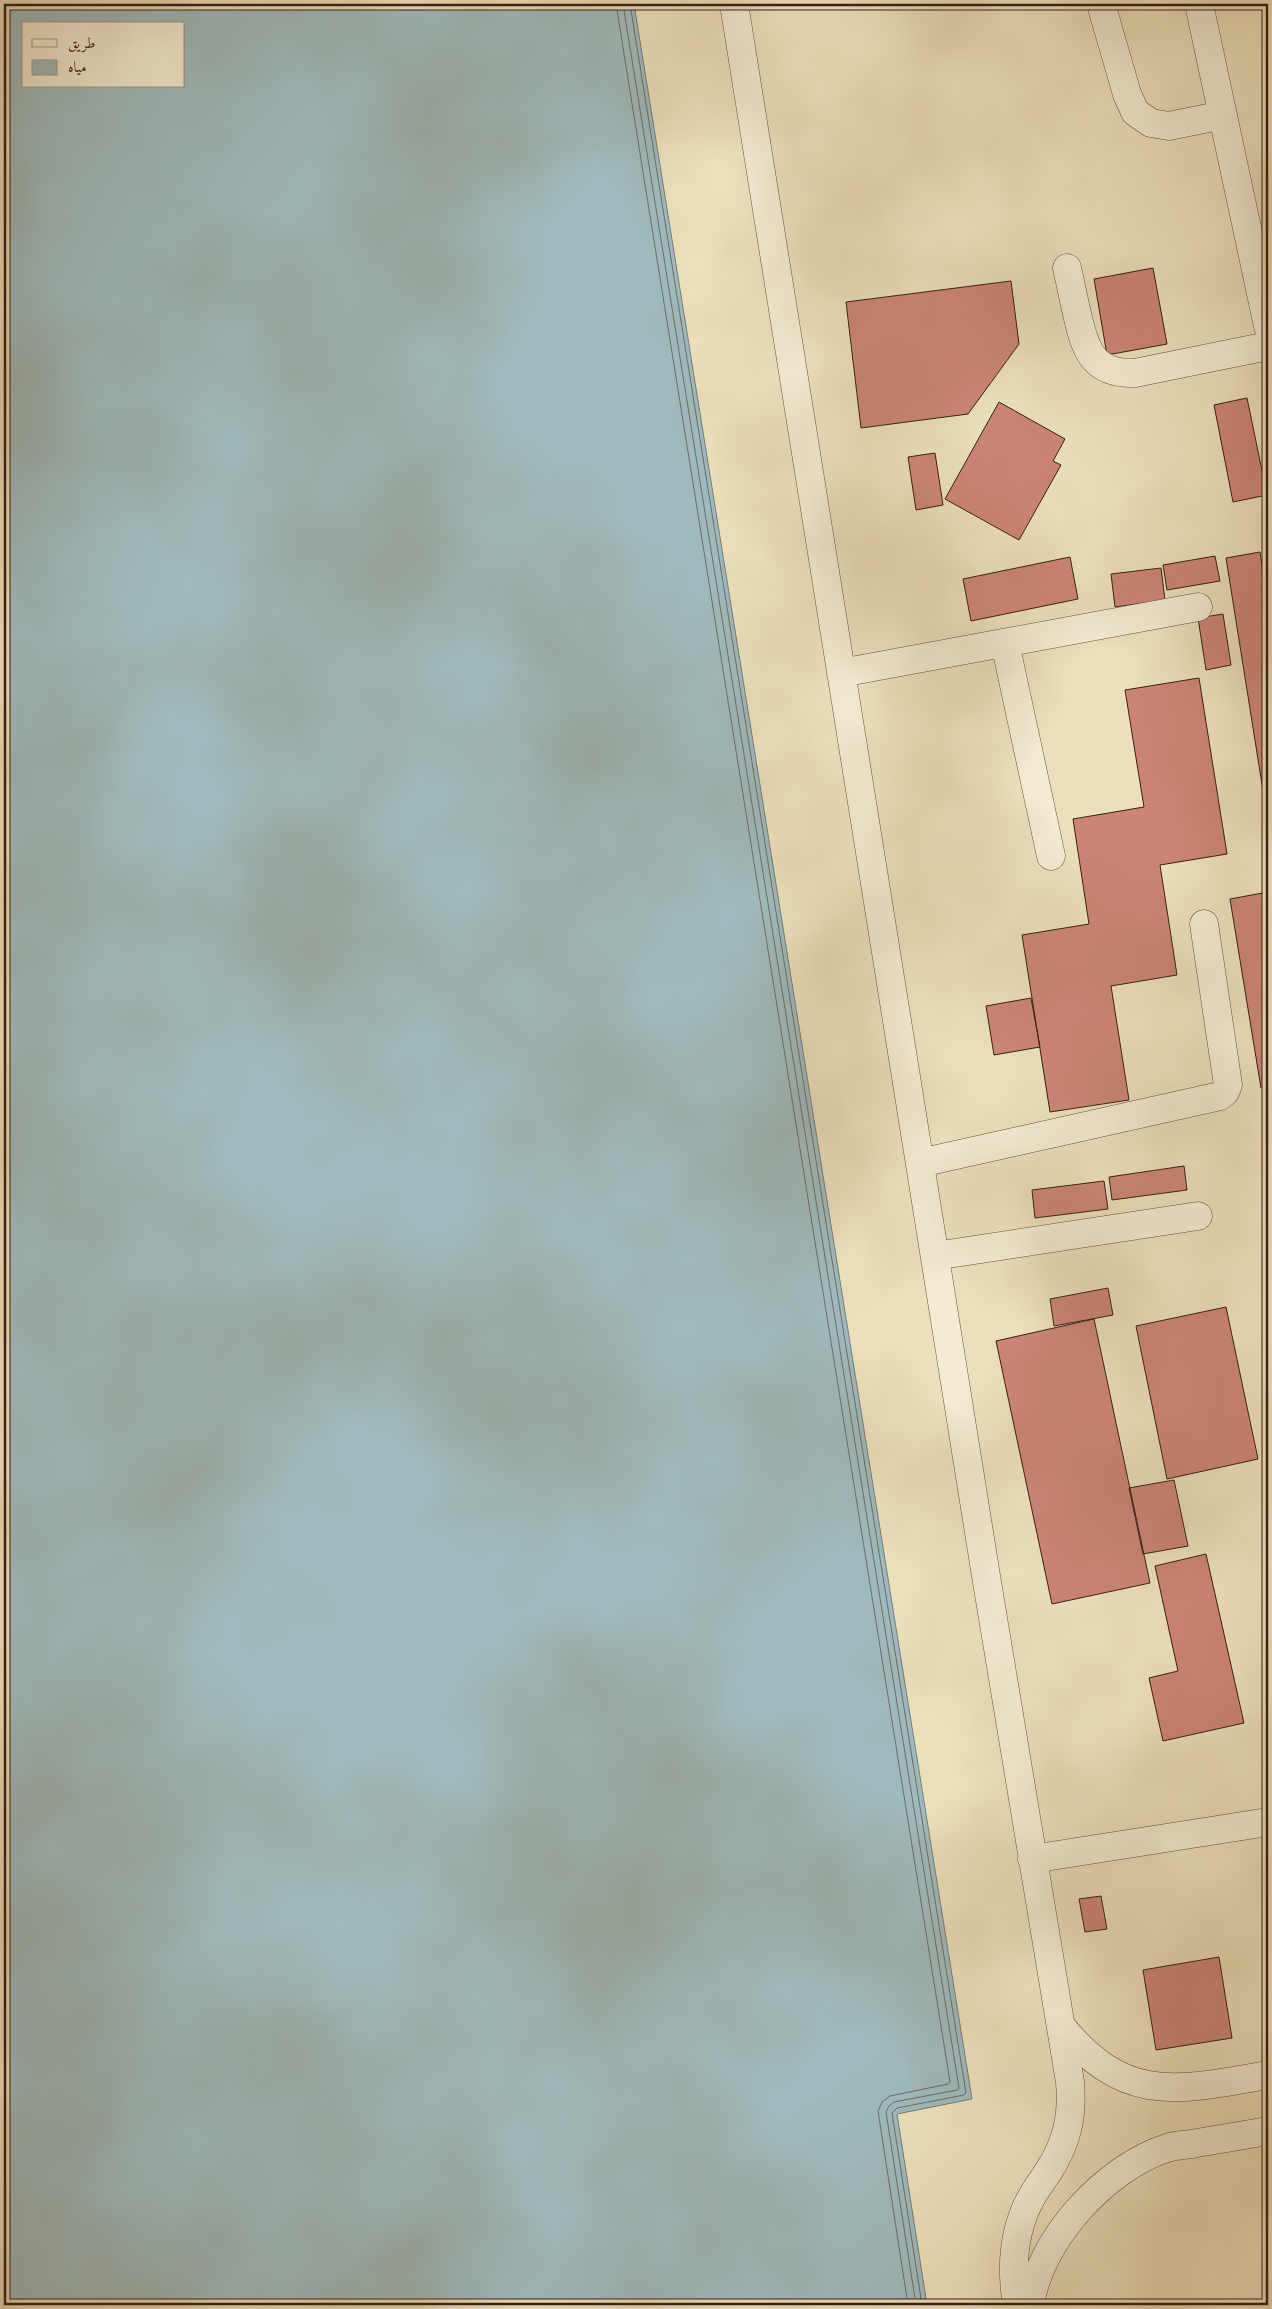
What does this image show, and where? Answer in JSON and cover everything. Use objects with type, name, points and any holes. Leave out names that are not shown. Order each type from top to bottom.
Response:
[{"type":"lane","points":[[734,4],[1032,1859],[1070,2082],[1072,2105],[1069,2128],[1061,2150],[1031,2198],[1018,2228],[1013,2260],[1017,2305]]},
{"type":"lane","points":[[1101,4],[1130,104],[1140,116],[1151,123],[1169,126],[1223,115]]},
{"type":"lane","points":[[1199,4],[1268,326]]},
{"type":"lane","points":[[1067,268],[1084,343],[1090,354],[1099,364],[1110,370],[1122,373],[1135,373],[1268,346]]},
{"type":"lane","points":[[841,673],[1198,607]]},
{"type":"lane","points":[[1005,643],[1051,856]]},
{"type":"lane","points":[[920,1163],[1214,1099],[1226,1092],[1227,1078],[1204,924]]},
{"type":"lane","points":[[935,1256],[1198,1216]]},
{"type":"lane","points":[[1032,1859],[1268,1822]]},
{"type":"lane","points":[[1061,2026],[1079,2049],[1102,2068],[1129,2080],[1158,2088],[1187,2089],[1268,2075]]},
{"type":"lane","points":[[1030,2305],[1031,2295],[1051,2247],[1081,2205],[1120,2172],[1167,2148],[1268,2130]]},
{"type":"water","points":[[4,4],[634,4],[972,2099],[897,2114],[927,2305],[4,2305]]},
{"type":"building","points":[[1153,268],[1167,344],[1107,355],[1094,279]]},
{"type":"building","points":[[1011,281],[1019,344],[968,414],[861,428],[846,302]]},
{"type":"building","points":[[1247,398],[1267,495],[1233,502],[1214,405]]},
{"type":"building","points":[[999,402],[1065,439],[1053,461],[1061,465],[1019,540],[945,499]]},
{"type":"building","points":[[935,453],[943,505],[916,510],[908,457]]},
{"type":"building","points":[[1260,552],[1268,606],[1268,822],[1226,558]]},
{"type":"building","points":[[1215,556],[1220,581],[1167,590],[1163,565]]},
{"type":"building","points":[[1070,557],[1078,599],[971,621],[963,579]]},
{"type":"building","points":[[1161,568],[1165,600],[1115,607],[1111,574]]},
{"type":"building","points":[[1223,614],[1231,665],[1206,670],[1198,618]]},
{"type":"building","points":[[1199,678],[1227,854],[1160,865],[1177,975],[1111,986],[1129,1100],[1050,1112],[1022,935],[1089,924],[1073,819],[1144,807],[1125,690]]},
{"type":"building","points":[[1268,892],[1268,1087],[1261,1088],[1230,899]]},
{"type":"building","points":[[1031,998],[1040,1047],[994,1055],[986,1006]]},
{"type":"building","points":[[1184,1166],[1187,1190],[1112,1200],[1109,1177]]},
{"type":"building","points":[[1104,1181],[1108,1209],[1035,1218],[1032,1190]]},
{"type":"building","points":[[1108,1288],[1113,1315],[1054,1326],[1050,1299]]},
{"type":"building","points":[[1226,1307],[1258,1459],[1167,1479],[1136,1326]]},
{"type":"building","points":[[1094,1319],[1150,1583],[1052,1604],[996,1341]]},
{"type":"building","points":[[1174,1480],[1188,1546],[1143,1554],[1129,1488]]},
{"type":"building","points":[[1206,1554],[1244,1723],[1163,1741],[1149,1678],[1178,1671],[1155,1566]]},
{"type":"building","points":[[1101,1896],[1107,1929],[1085,1932],[1079,1899]]},
{"type":"building","points":[[1219,1957],[1232,2038],[1156,2050],[1143,1970]]}]
